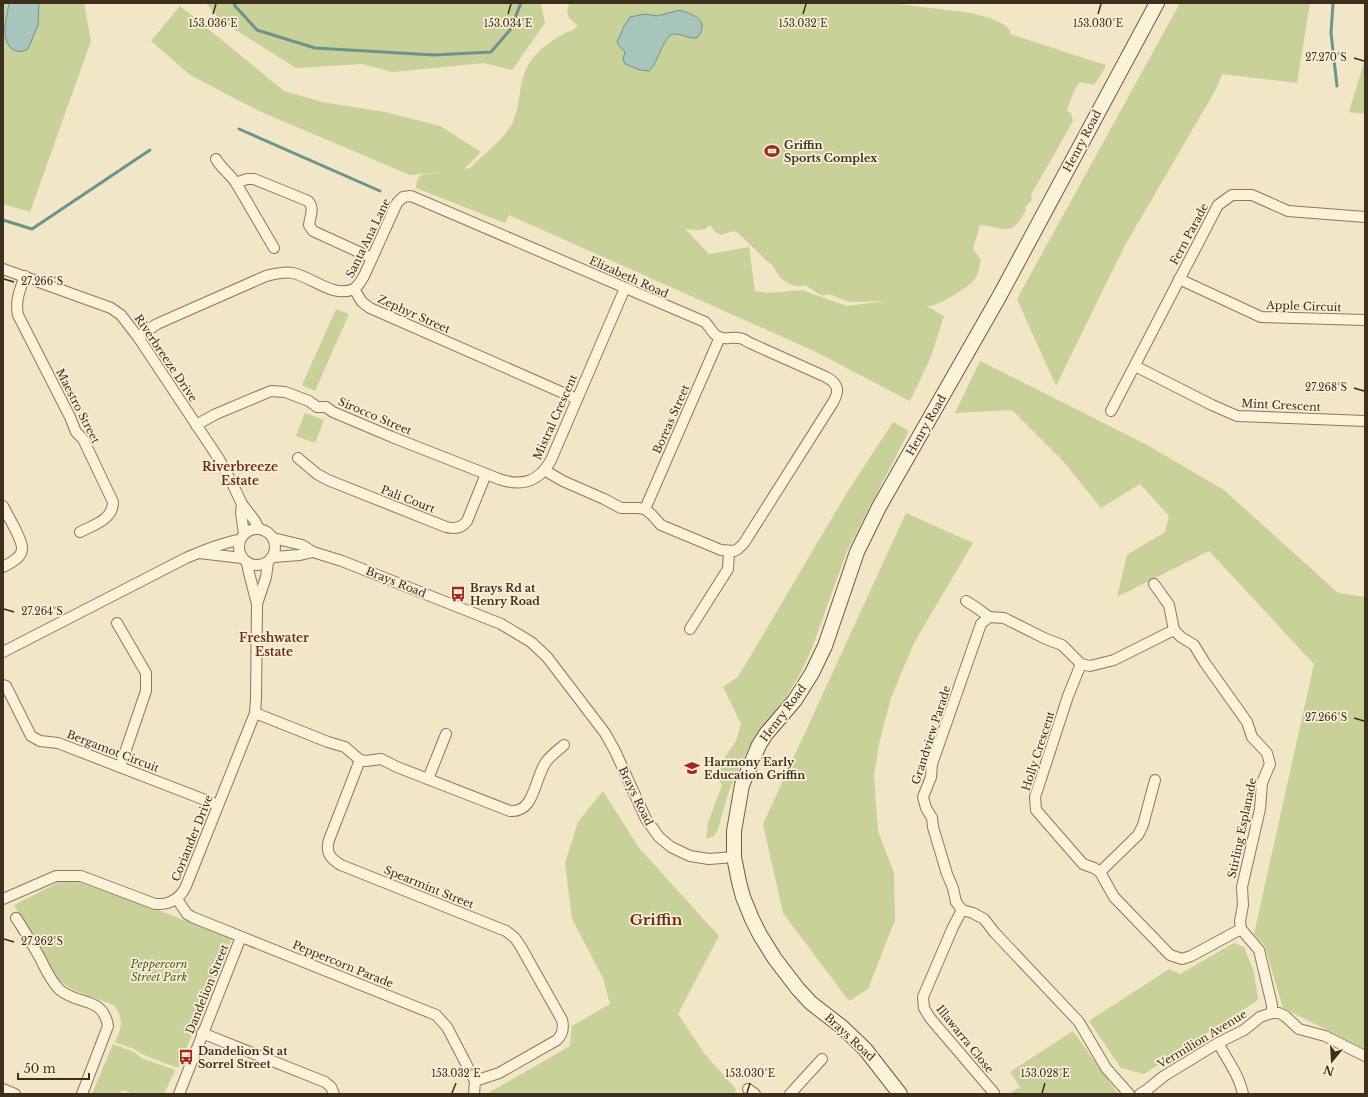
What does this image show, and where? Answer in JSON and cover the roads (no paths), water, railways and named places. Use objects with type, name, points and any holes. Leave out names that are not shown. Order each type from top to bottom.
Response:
[{"type":"main road","name":"Henry Road","points":[[734,857],[734,831],[736,815],[742,785],[753,757],[766,734],[794,700],[812,673],[825,646],[857,552],[879,507],[995,304],[1157,3]]},
{"type":"main road","name":"Brays Road","points":[[734,857],[738,882],[748,909],[760,935],[775,959],[811,1003],[842,1027],[865,1049],[900,1094]]},
{"type":"street","points":[[216,159],[223,169],[233,178],[274,248]]},
{"type":"street","points":[[236,183],[247,179],[254,179],[308,201],[312,210],[309,225],[314,231],[372,258]]},
{"type":"street","name":"Fern Parade","points":[[1111,411],[1218,205],[1232,195],[1252,195],[1288,211],[1365,217]]},
{"type":"street","name":"Elizabeth Road","points":[[403,197],[409,196],[418,198],[705,322],[714,334],[720,338]]},
{"type":"street","name":"Santa Ana Lane","points":[[354,289],[361,281],[395,206],[403,197]]},
{"type":"street","name":"Riverbreeze Drive","points":[[3,269],[115,310],[125,319],[219,459],[242,504],[259,529]]},
{"type":"street","points":[[138,337],[158,324],[266,276],[277,274],[294,274],[337,292],[347,292],[354,289]]},
{"type":"street","name":"Maestro Street","points":[[25,276],[17,304],[18,315],[70,417],[76,432],[83,439],[113,502],[112,510],[106,518],[80,532]]},
{"type":"street","name":"Apple Circuit","points":[[1179,279],[1261,317],[1365,320]]},
{"type":"street","name":"Mistral Crescent","points":[[625,288],[551,460],[544,470],[563,481],[604,498],[622,508],[638,508],[645,510]]},
{"type":"street","name":"Zephyr Street","points":[[354,289],[362,302],[370,308],[577,399]]},
{"type":"street","points":[[645,510],[652,515],[660,525],[721,550],[729,551],[738,549],[744,543],[835,400],[837,387],[833,381],[826,377],[755,346],[742,338],[720,338]]},
{"type":"street","name":"Boreas Street","points":[[645,510],[720,338]]},
{"type":"street","name":"Mint Crescent","points":[[1135,366],[1237,416],[1365,421]]},
{"type":"street","name":"Sirocco Street","points":[[196,425],[211,416],[267,392],[280,391],[307,401],[317,407],[326,407],[333,412],[385,434],[505,481],[520,483],[526,482],[537,478],[544,470]]},
{"type":"street","name":"Pali Court","points":[[298,458],[316,474],[328,480],[446,527],[454,528],[463,525],[467,521],[486,474]]},
{"type":"street","name":"Riverbreeze Drive","points":[[242,504],[242,537]]},
{"type":"street","points":[[3,506],[20,539],[22,548],[16,560],[3,567]]},
{"type":"street","points":[[3,652],[186,558],[214,546],[242,537],[254,529],[259,529],[269,534],[273,538],[275,548],[270,560],[258,566],[245,561],[199,553]]},
{"type":"street","points":[[242,537],[238,547],[239,553],[245,561]]},
{"type":"street","name":"Brays Road","points":[[273,538],[302,546],[313,552],[332,557],[502,624],[521,635],[547,657],[605,733],[646,819],[659,837],[671,847],[690,856],[708,859],[734,857]]},
{"type":"street","points":[[690,629],[728,569],[729,551]]},
{"type":"street","name":"Brays Road","points":[[270,560],[313,552]]},
{"type":"street","name":"Coriander Drive","points":[[257,604],[270,560]]},
{"type":"street","name":"Coriander Drive","points":[[4,897],[56,876],[81,876],[155,904],[167,904],[177,899],[182,893],[255,713],[257,604],[245,561]]},
{"type":"street","points":[[966,601],[978,608],[988,617],[1004,618],[1046,639],[1062,645],[1081,664],[1090,666],[1114,660],[1174,630],[1169,605],[1154,584]]},
{"type":"street","name":"Grandview Parade","points":[[962,910],[956,902],[953,888],[947,874],[933,827],[932,818],[926,808],[923,797],[932,777],[932,764],[981,624],[988,617]]},
{"type":"street","points":[[117,623],[146,673],[146,691],[120,766]]},
{"type":"street","name":"Stirling Esplanade","points":[[1174,630],[1181,637],[1194,645],[1247,722],[1252,737],[1267,753],[1270,764],[1262,784],[1260,809],[1242,887],[1243,905],[1240,921],[1241,929]]},
{"type":"street","name":"Holly Crescent","points":[[1081,664],[1068,696],[1035,797],[1036,810],[1083,864],[1100,872]]},
{"type":"street","name":"Bergamot Circuit","points":[[3,685],[6,686],[31,736],[40,741],[58,743],[218,805]]},
{"type":"street","points":[[255,713],[328,742],[346,747],[360,760],[384,760],[505,809],[518,811],[523,809],[528,804],[545,762],[564,745]]},
{"type":"street","points":[[428,779],[446,734]]},
{"type":"street","name":"Spearmint Street","points":[[360,760],[329,840],[327,848],[331,858],[341,865],[506,931],[515,938],[521,946],[563,1024],[562,1033],[554,1043],[499,1073],[475,1081]]},
{"type":"street","points":[[1155,780],[1143,825],[1138,835],[1100,872],[1114,897],[1170,956],[1182,959],[1191,956],[1241,929],[1259,950],[1272,1005],[1272,1013],[1279,1013],[1285,1016],[1300,1029],[1325,1036],[1365,1056]]},
{"type":"street","name":"Peppercorn Parade","points":[[177,899],[190,916],[436,1015],[447,1027],[475,1081]]},
{"type":"street","points":[[962,910],[973,913],[984,919],[995,933],[1079,1022],[1106,1068],[1129,1094]]},
{"type":"street","name":"Illawarra Close","points":[[962,910],[952,928],[923,997],[924,1008],[930,1018],[994,1093]]},
{"type":"street","points":[[16,918],[57,988],[67,996],[97,1006],[107,1017],[108,1026],[82,1094]]},
{"type":"street","name":"Dandelion Street","points":[[179,1094],[241,937]]},
{"type":"street","name":"Vermilion Avenue","points":[[1140,1094],[1164,1076],[1218,1043],[1244,1030],[1260,1017],[1272,1013]]},
{"type":"street","points":[[202,1033],[325,1082],[331,1087],[334,1094]]},
{"type":"street","points":[[1218,1043],[1237,1075],[1243,1094]]},
{"type":"street","points":[[790,1094],[822,1059]]},
{"type":"street","points":[[474,1094],[475,1081]]},
{"type":"street","points":[[3,1088],[15,1094]]},
{"type":"water","points":[[9,3],[39,3],[38,25],[28,49],[24,51],[19,52],[13,50],[6,38],[5,27]]},
{"type":"water","points":[[680,10],[699,19],[702,27],[697,38],[677,34],[671,35],[665,42],[655,64],[649,71],[640,70],[625,64],[623,59],[625,52],[617,41],[630,17],[645,14],[657,16]]},
{"type":"waterway","points":[[234,3],[257,30],[315,48],[434,55],[491,52],[510,30],[521,3]]},
{"type":"waterway","points":[[1333,3],[1331,33],[1337,86]]},
{"type":"waterway","points":[[239,129],[380,191]]},
{"type":"waterway","points":[[3,220],[32,229],[150,150]]},
{"type":"place","name":"Griffin Sports Complex","points":[[772,151]]},
{"type":"place","name":"Brays Rd at Henry Road","points":[[458,594]]},
{"type":"place","name":"Harmony Early Education Griffin","points":[[692,768]]},
{"type":"place","name":"Dandelion St at Sorrel Street","points":[[186,1057]]},
{"type":"district","name":"Riverbreeze Estate","points":[[240,473]]},
{"type":"district","name":"Freshwater Estate","points":[[274,644]]},
{"type":"district","name":"Griffin","points":[[656,919]]},
{"type":"park label","name":"Peppercorn Street Park","points":[[159,970]]}]
